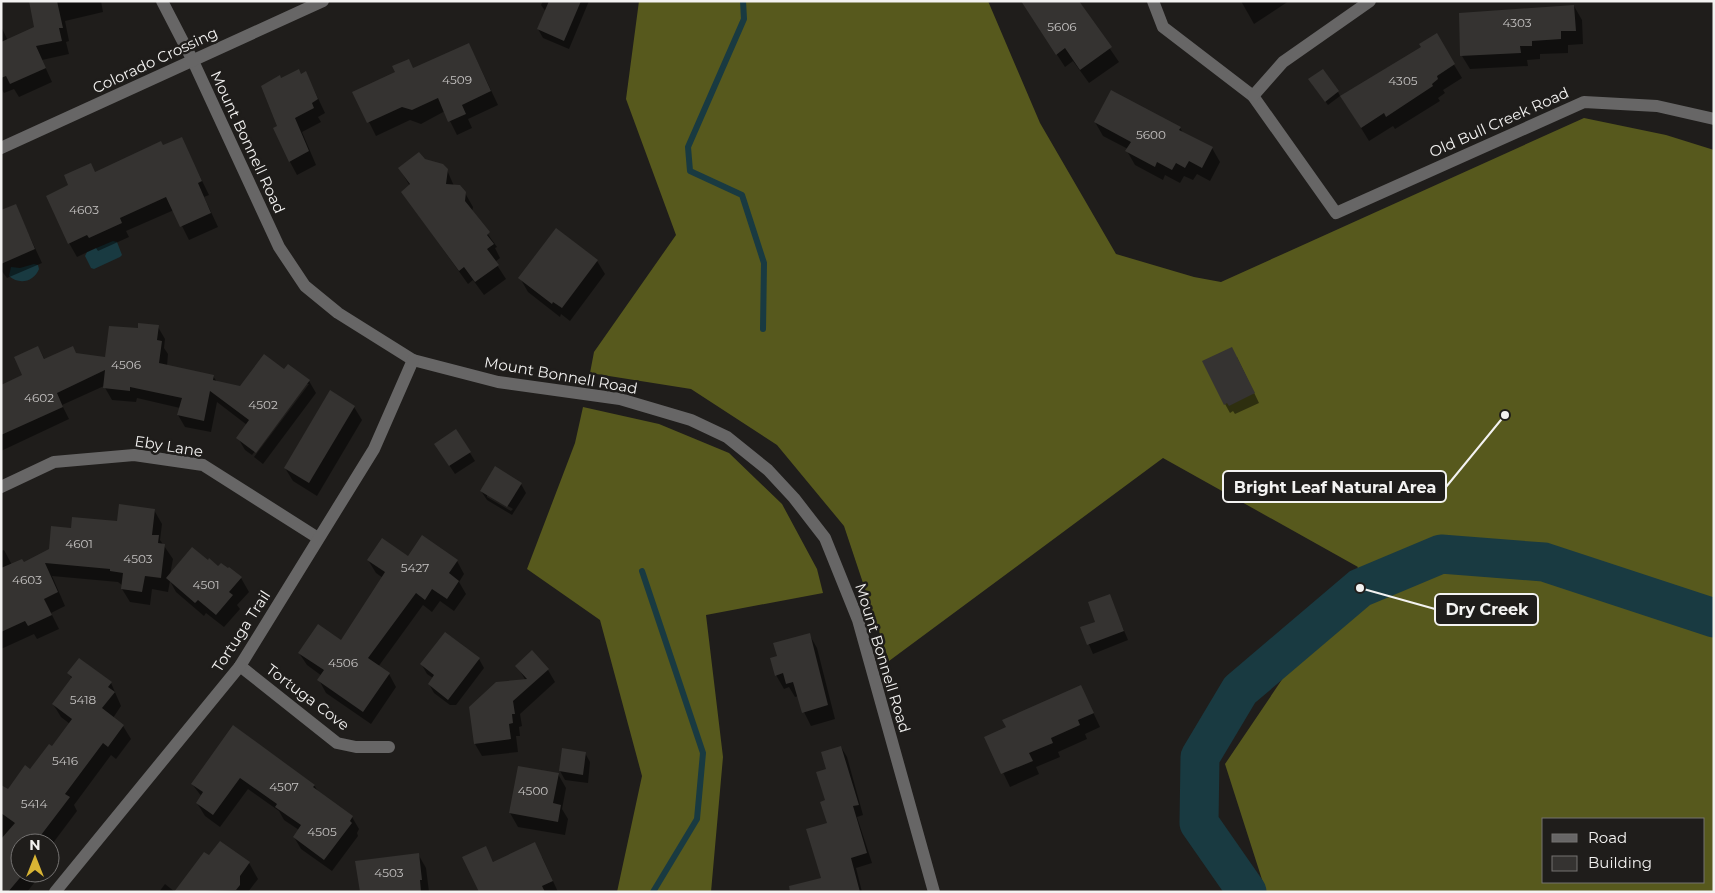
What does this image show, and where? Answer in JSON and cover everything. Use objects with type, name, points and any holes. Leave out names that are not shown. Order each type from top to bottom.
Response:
[{"type":"street","name":"Mount Bonnell Road","points":[[162,1],[279,248],[305,286],[338,313],[413,360],[498,382],[620,399],[691,420],[727,437],[768,470],[794,498],[825,538],[858,620],[934,892]]},
{"type":"street","name":"Colorado Crossing","points":[[1,148],[323,1]]},
{"type":"street","points":[[1153,1],[1163,27],[1253,96],[1283,62],[1370,1]]},
{"type":"street","name":"Old Bull Creek Road","points":[[1253,96],[1336,213],[1584,102],[1657,106],[1714,119]]},
{"type":"street","name":"Tortuga Trail","points":[[55,892],[240,666],[374,449],[413,360]]},
{"type":"street","name":"Eby Lane","points":[[1,487],[54,462],[134,455],[203,465],[318,538]]},
{"type":"street","name":"Tortuga Cove","points":[[240,666],[338,743],[356,747],[389,747]]},
{"type":"shaded area","points":[[639,1],[988,1],[1040,123],[1116,254],[1194,277],[1221,282],[1584,118],[1666,135],[1714,150],[1714,892],[1266,892],[1225,764],[1358,567],[1163,458],[889,661],[844,526],[777,445],[691,389],[590,373],[594,352],[676,235],[626,99]]},
{"type":"shaded area","points":[[583,407],[659,424],[729,453],[782,504],[817,569],[823,593],[706,615],[723,757],[711,892],[617,892],[642,776],[600,620],[527,569],[575,443]]},
{"type":"water","points":[[113,241],[117,242],[122,255],[94,269],[91,268],[85,256],[87,252]]},
{"type":"water","points":[[34,264],[38,265],[39,269],[34,277],[26,281],[17,281],[9,276],[11,267],[20,268]]},
{"type":"building","points":[[29,1],[57,1],[63,28],[59,28],[62,41],[36,46],[46,68],[10,84],[6,76],[1,78],[1,42],[34,27]]},
{"type":"building","points":[[549,1],[581,1],[564,41],[537,29]]},
{"type":"building","points":[[1021,1],[1079,1],[1112,47],[1080,70],[1065,48],[1056,55]]},
{"type":"building","points":[[1574,5],[1576,31],[1561,31],[1561,39],[1532,41],[1532,46],[1520,46],[1521,53],[1460,56],[1459,13]]},
{"type":"building","points":[[1437,33],[1455,64],[1437,76],[1438,79],[1432,84],[1433,86],[1386,117],[1384,113],[1361,128],[1340,96],[1421,47],[1419,44]]},
{"type":"building","points":[[469,43],[491,91],[462,105],[466,114],[448,122],[438,98],[412,110],[402,107],[367,123],[352,92],[395,72],[392,66],[409,59],[413,68]]},
{"type":"building","points":[[299,69],[301,74],[306,71],[318,99],[312,103],[314,108],[295,118],[309,151],[289,162],[273,128],[277,126],[261,86],[280,75],[281,78]]},
{"type":"building","points":[[1323,69],[1339,91],[1325,102],[1308,79]]},
{"type":"building","points":[[1111,90],[1181,127],[1179,130],[1213,147],[1202,168],[1189,161],[1185,168],[1176,163],[1172,170],[1157,162],[1155,167],[1125,151],[1131,142],[1094,122]]},
{"type":"building","points":[[182,137],[202,181],[198,183],[211,213],[180,227],[166,197],[120,218],[122,223],[89,238],[87,235],[68,244],[46,196],[68,185],[64,175],[91,163],[95,172],[161,141],[163,145]]},
{"type":"building","points":[[419,152],[425,159],[443,164],[448,169],[446,184],[460,185],[466,192],[465,201],[490,232],[487,235],[494,244],[487,249],[499,265],[475,282],[464,267],[459,271],[401,192],[410,184],[398,168]]},
{"type":"building","points":[[16,204],[35,249],[1,264],[1,210]]},
{"type":"building","points":[[556,228],[598,260],[562,308],[553,302],[552,304],[518,278]]},
{"type":"building","points":[[138,323],[159,325],[157,340],[162,341],[159,363],[214,375],[213,380],[240,386],[264,354],[284,369],[288,364],[310,380],[256,453],[236,438],[249,420],[210,391],[204,421],[177,415],[182,398],[130,387],[130,391],[103,388],[105,370],[57,393],[63,407],[1,435],[1,385],[22,375],[14,357],[38,346],[44,359],[73,346],[76,353],[105,357],[109,326],[138,328]]},
{"type":"building","points":[[1232,347],[1255,393],[1229,406],[1227,403],[1224,405],[1202,361]]},
{"type":"building","points":[[330,390],[355,406],[309,483],[284,468]]},
{"type":"building","points":[[456,429],[471,452],[449,466],[434,444]]},
{"type":"building","points":[[495,466],[522,483],[507,507],[480,491]]},
{"type":"building","points":[[119,504],[155,509],[152,535],[159,535],[158,543],[165,544],[161,578],[145,576],[142,592],[121,589],[123,573],[110,571],[110,569],[45,563],[58,592],[44,599],[52,615],[28,626],[25,621],[1,632],[1,568],[22,559],[24,562],[49,549],[51,526],[71,528],[72,517],[117,521]]},
{"type":"building","points":[[422,535],[458,560],[449,573],[459,581],[447,599],[432,589],[425,600],[416,593],[368,658],[390,673],[363,712],[317,680],[324,670],[298,653],[318,624],[341,640],[385,572],[367,560],[382,538],[408,556]]},
{"type":"building","points":[[192,547],[218,566],[221,563],[242,577],[229,592],[233,595],[216,615],[198,600],[195,603],[166,578]]},
{"type":"building","points":[[1110,594],[1124,631],[1087,645],[1080,627],[1095,622],[1088,602]]},
{"type":"building","points":[[445,632],[480,658],[448,700],[428,684],[434,675],[420,664]]},
{"type":"building","points":[[810,633],[828,705],[802,713],[793,682],[786,684],[783,673],[775,676],[770,658],[777,656],[773,643]]},
{"type":"building","points":[[532,650],[549,669],[513,701],[515,714],[512,714],[513,723],[509,724],[511,739],[474,744],[469,707],[496,682],[527,679],[515,666]]},
{"type":"building","points":[[79,658],[112,682],[108,687],[115,692],[102,708],[124,725],[108,747],[103,743],[65,794],[70,797],[43,833],[10,833],[10,883],[16,883],[8,892],[1,892],[1,839],[15,823],[1,813],[1,785],[8,789],[25,765],[30,769],[49,744],[52,746],[72,719],[52,704],[72,677],[67,673]]},
{"type":"building","points":[[1081,685],[1094,713],[1078,720],[1080,725],[1051,738],[1053,743],[1029,753],[1033,761],[1001,774],[984,737],[1006,727],[1002,720]]},
{"type":"building","points":[[233,725],[315,785],[313,787],[353,816],[350,821],[352,823],[324,860],[293,837],[301,825],[275,807],[277,804],[240,778],[213,815],[196,803],[203,792],[191,784]]},
{"type":"building","points":[[841,746],[859,805],[853,806],[867,853],[851,858],[860,892],[790,892],[789,886],[821,878],[806,829],[827,823],[820,802],[825,800],[816,772],[826,769],[821,752]]},
{"type":"building","points":[[562,748],[586,752],[583,775],[559,771]]},
{"type":"building","points":[[518,766],[559,773],[553,803],[561,805],[558,822],[509,813]]},
{"type":"building","points":[[220,841],[250,862],[240,876],[240,885],[236,890],[174,892],[204,852],[209,855]]},
{"type":"building","points":[[535,842],[553,881],[542,886],[545,892],[479,892],[462,857],[486,846],[493,862]]},
{"type":"building","points":[[419,853],[422,880],[420,880],[421,892],[360,892],[355,861]]},
{"type":"waterway","points":[[743,1],[744,19],[688,147],[690,171],[742,195],[764,263],[763,329]]},
{"type":"waterway","points":[[1247,892],[1199,823],[1200,757],[1240,690],[1360,588],[1441,554],[1544,562],[1714,618]]},
{"type":"waterway","points":[[642,571],[703,753],[697,819],[653,892]]},
{"type":"place","name":"Bright Leaf Natural Area","points":[[1505,415]]},
{"type":"place","name":"Dry Creek","points":[[1360,588]]}]
